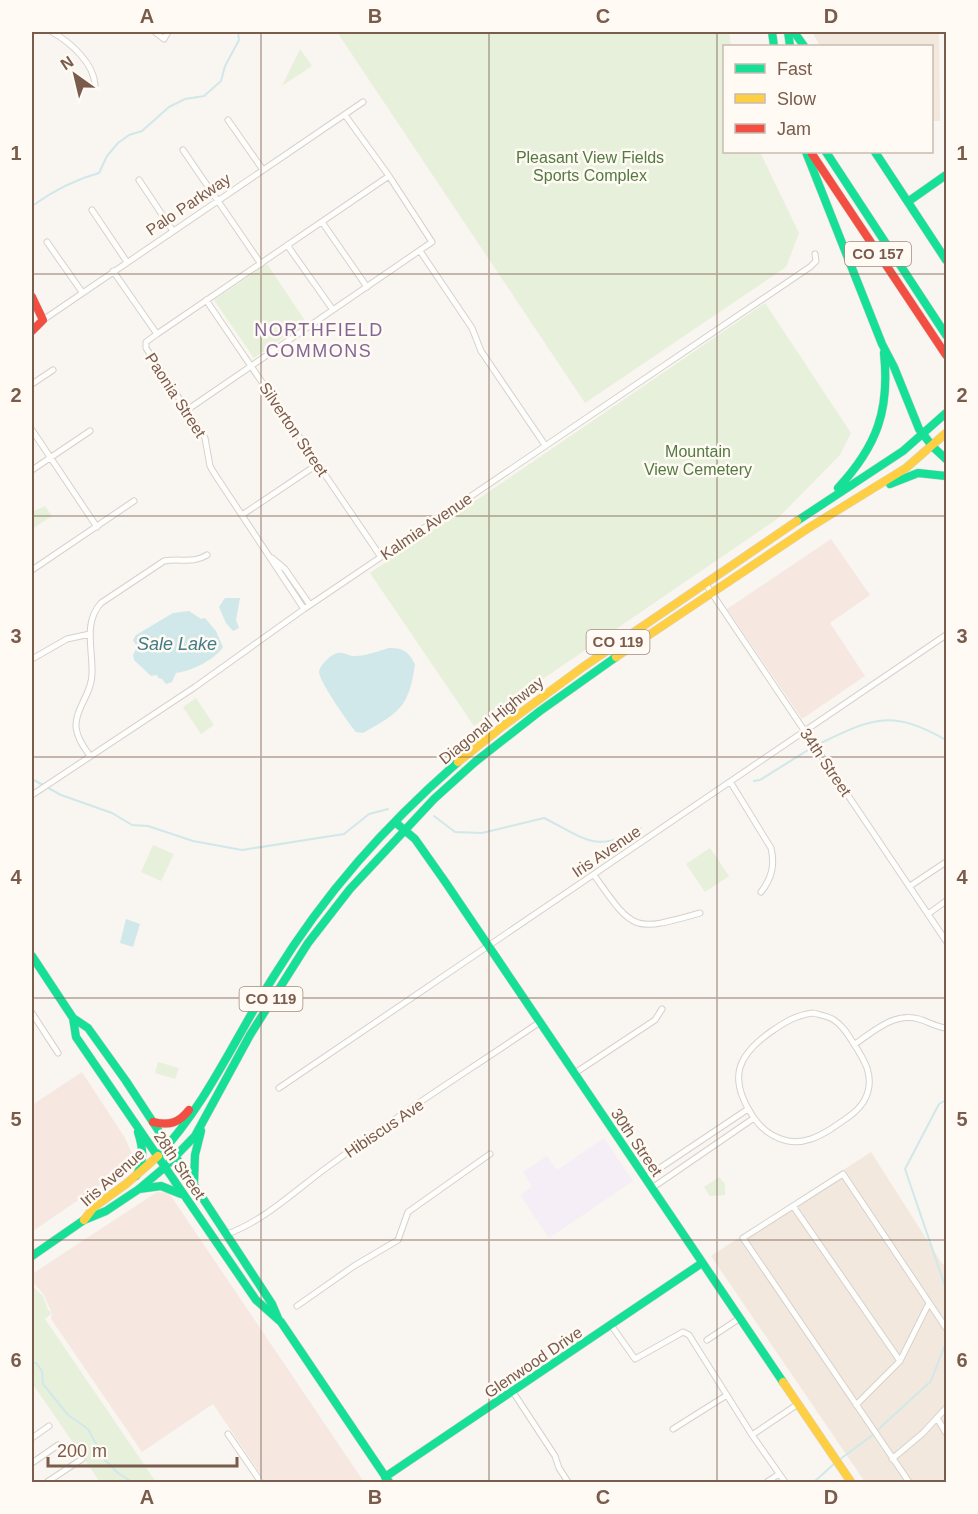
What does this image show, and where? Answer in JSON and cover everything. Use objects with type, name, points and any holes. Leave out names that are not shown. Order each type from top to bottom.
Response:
[{"type":"main road","points":[[794,32],[803,45]]},
{"type":"main road","name":"CO 119","points":[[806,153],[882,344],[886,386],[879,429],[872,445],[859,466],[821,505]]},
{"type":"main road","name":"CO 157","points":[[812,153],[946,355]]},
{"type":"main road","name":"CO 157","points":[[827,153],[946,335]]},
{"type":"main road","points":[[876,153],[946,260]]},
{"type":"main road","points":[[909,201],[946,175]]},
{"type":"main road","points":[[32,297],[43,320]]},
{"type":"main road","name":"Palo Parkway","points":[[32,331],[43,320]]},
{"type":"main road","points":[[882,344],[922,435],[946,459]]},
{"type":"main road","name":"Diagonal Highway","points":[[158,1156],[187,1122],[272,978],[309,921],[357,861],[451,768],[533,702],[922,435],[946,413]]},
{"type":"main road","name":"Diagonal Highway","points":[[165,1167],[195,1136],[250,1035],[297,958],[339,903],[404,829],[475,762],[540,711],[811,527],[870,491],[933,447],[945,435]]},
{"type":"main road","points":[[811,527],[828,521],[903,478],[923,473],[946,476]]},
{"type":"main road","points":[[533,702],[540,711]]},
{"type":"main road","name":"30th Street","points":[[395,822],[417,842],[490,946],[850,1482]]},
{"type":"main road","name":"28th Street","points":[[32,957],[73,1018],[88,1028],[169,1145],[384,1481]]},
{"type":"main road","name":"28th Street","points":[[73,1018],[76,1037],[183,1195],[256,1300],[279,1319]]},
{"type":"main road","points":[[153,1122],[164,1126],[185,1116],[213,1079]]},
{"type":"main road","points":[[134,1121],[144,1151],[142,1165],[136,1176]]},
{"type":"main road","name":"CO 119","points":[[195,1184],[195,1155],[204,1122]]},
{"type":"main road","name":"Iris Avenue","points":[[84,1220],[94,1207],[136,1176],[158,1156]]},
{"type":"main road","name":"Iris Avenue","points":[[32,1256],[84,1220],[106,1211],[139,1189],[165,1167]]},
{"type":"main road","points":[[139,1189],[161,1185],[172,1188],[183,1195]]},
{"type":"main road","name":"Glenwood Drive","points":[[384,1481],[702,1263]]},
{"type":"street","points":[[52,32],[59,35],[80,54],[95,75],[95,85]]},
{"type":"street","points":[[156,32],[164,39],[168,32]]},
{"type":"street","name":"Palo Parkway","points":[[43,320],[363,102]]},
{"type":"street","points":[[187,410],[432,242],[389,176],[345,115]]},
{"type":"street","points":[[228,120],[263,170]]},
{"type":"street","points":[[183,150],[261,264]]},
{"type":"street","points":[[157,334],[389,176]]},
{"type":"street","points":[[139,180],[173,231]]},
{"type":"street","points":[[92,210],[127,262]]},
{"type":"street","points":[[321,222],[367,286]]},
{"type":"street","points":[[47,242],[82,292]]},
{"type":"street","points":[[287,245],[333,310]]},
{"type":"street","points":[[420,251],[472,328],[479,348],[545,445]]},
{"type":"street","name":"Kalmia Avenue","points":[[32,795],[195,687],[304,609],[810,267],[816,261],[815,254]]},
{"type":"street","name":"Paonia Street","points":[[113,271],[157,334],[146,342],[146,348],[205,438],[210,466],[304,609]]},
{"type":"street","name":"Silverton Street","points":[[206,300],[381,557]]},
{"type":"street","points":[[32,384],[53,370]]},
{"type":"street","points":[[32,430],[97,527]]},
{"type":"street","points":[[32,470],[90,430]]},
{"type":"street","points":[[242,516],[318,464]]},
{"type":"street","points":[[32,570],[134,501]]},
{"type":"street","points":[[90,756],[78,738],[76,720],[92,678],[91,619],[102,603],[157,564],[174,559],[196,560],[207,555]]},
{"type":"street","name":"Paonia Street","points":[[269,555],[285,569],[310,605]]},
{"type":"street","name":"34th Street","points":[[705,583],[946,940]]},
{"type":"street","points":[[32,659],[68,639],[90,634]]},
{"type":"street","name":"Iris Avenue","points":[[279,1088],[946,635]]},
{"type":"street","points":[[731,783],[771,848],[773,867],[769,880],[761,892]]},
{"type":"street","points":[[909,886],[946,862]]},
{"type":"street","points":[[594,875],[623,915],[640,924],[660,924],[700,913]]},
{"type":"street","points":[[928,914],[946,901]]},
{"type":"street","points":[[575,1073],[656,1020],[662,1009]]},
{"type":"street","points":[[32,1013],[58,1053]]},
{"type":"street","points":[[813,1013],[828,1017],[843,1028],[855,1044],[867,1064],[870,1077],[866,1098],[854,1113],[822,1134],[810,1140],[798,1142],[779,1138],[766,1131],[748,1110],[739,1086],[739,1072],[743,1059],[757,1041],[791,1018],[813,1013]]},
{"type":"street","points":[[855,1044],[897,1018],[916,1018],[945,1028]]},
{"type":"street","name":"Hibiscus Ave","points":[[227,1234],[261,1216],[330,1164],[540,1022]]},
{"type":"street","points":[[645,1178],[748,1110]]},
{"type":"street","points":[[652,1188],[754,1118]]},
{"type":"street","points":[[297,1306],[354,1266],[398,1240],[408,1212],[490,1154]]},
{"type":"street","points":[[909,1482],[743,1238],[843,1174],[946,1328]]},
{"type":"street","points":[[793,1206],[900,1361]]},
{"type":"street","points":[[856,1405],[900,1361],[929,1303]]},
{"type":"street","points":[[706,1340],[740,1318]]},
{"type":"street","points":[[611,1325],[635,1359],[683,1332],[689,1335],[752,1435],[785,1482]]},
{"type":"street","points":[[513,1392],[555,1456],[568,1482]]},
{"type":"street","points":[[673,1430],[726,1395]]},
{"type":"street","points":[[752,1435],[798,1404]]},
{"type":"street","points":[[892,1459],[923,1433],[946,1408]]},
{"type":"street","points":[[937,1418],[946,1433]]},
{"type":"street","points":[[32,1438],[49,1426]]},
{"type":"street","points":[[228,1434],[261,1482]]},
{"type":"street","points":[[32,1463],[58,1445]]},
{"type":"street","points":[[47,1482],[82,1459]]},
{"type":"street","points":[[767,1482],[779,1474]]},
{"type":"shaded area","points":[[812,32],[939,32],[940,121],[933,121],[933,45],[819,45]]},
{"type":"shaded area","points":[[831,539],[870,595],[830,623],[865,676],[802,719],[727,609]]},
{"type":"shaded area","points":[[82,1072],[125,1138],[133,1156],[131,1164],[33,1231],[32,1105]]},
{"type":"shaded area","points":[[604,1138],[633,1181],[549,1238],[520,1195],[532,1187],[523,1172],[547,1156],[557,1170]]},
{"type":"shaded area","points":[[871,1152],[943,1265],[946,1263],[946,1482],[865,1482],[711,1256]]},
{"type":"shaded area","points":[[157,1192],[168,1193],[171,1196],[364,1482],[266,1482],[213,1404],[142,1452],[51,1319],[52,1314],[44,1295],[32,1281],[32,1274]]},
{"type":"green space","name":"Pleasant View Fields Sports Complex","points":[[337,32],[729,32],[731,45],[723,45],[723,153],[760,153],[799,233],[786,267],[585,403]]},
{"type":"green space","points":[[300,49],[312,66],[282,86]]},
{"type":"green space","points":[[267,264],[306,322],[254,358],[214,300]]},
{"type":"green space","name":"Mountain View Cemetery","points":[[765,303],[851,433],[840,455],[777,519],[474,726],[370,573]]},
{"type":"green space","points":[[45,506],[52,516],[32,529],[32,512]]},
{"type":"green space","points":[[196,698],[214,725],[201,734],[183,707]]},
{"type":"green space","points":[[153,845],[174,854],[161,881],[141,872]]},
{"type":"green space","points":[[710,848],[729,876],[705,892],[686,864]]},
{"type":"green space","points":[[158,1062],[179,1068],[175,1079],[155,1073]]},
{"type":"green space","points":[[719,1177],[725,1184],[725,1195],[710,1196],[704,1187]]},
{"type":"green space","points":[[32,1286],[43,1296],[50,1311],[51,1314],[45,1319],[156,1482],[100,1482],[32,1383]]},
{"type":"water","points":[[225,598],[240,598],[236,620],[239,628],[233,631],[226,623],[219,607]]},
{"type":"water","name":"Sale Lake","points":[[189,611],[201,619],[205,618],[216,631],[223,647],[202,664],[176,673],[172,682],[166,684],[157,675],[151,676],[134,660],[133,655],[137,647],[133,640],[136,635],[173,613]]},
{"type":"water","points":[[389,648],[405,651],[415,664],[410,690],[401,707],[394,713],[363,733],[356,732],[320,677],[321,666],[335,654],[361,656]]},
{"type":"water","points":[[126,919],[140,924],[133,947],[120,943]]},
{"type":"waterway","points":[[32,206],[64,186],[99,173],[107,156],[118,143],[129,135],[142,131],[169,107],[185,99],[204,96],[221,81],[225,66],[239,40],[238,32]]},
{"type":"waterway","points":[[821,743],[855,727],[884,720],[912,724],[946,740]]},
{"type":"waterway","points":[[754,781],[760,780],[808,750]]},
{"type":"waterway","points":[[32,779],[61,795],[112,813],[132,825],[148,826],[193,841],[242,850],[344,834],[369,814],[388,809]]},
{"type":"waterway","points":[[434,816],[455,832],[482,833],[544,818],[581,837],[602,842],[626,836],[641,828]]},
{"type":"waterway","points":[[946,1100],[939,1104],[905,1169],[946,1289]]},
{"type":"waterway","points":[[839,1460],[870,1437],[931,1381],[946,1342]]},
{"type":"waterway","points":[[32,1363],[36,1363],[42,1371],[43,1384],[68,1415],[88,1429],[104,1459],[118,1473],[132,1482]]},
{"type":"waterway","points":[[814,1482],[835,1463]]},
{"type":"traffic: fast","points":[[772,32],[774,45]]},
{"type":"traffic: fast","points":[[788,32],[790,45]]},
{"type":"traffic: fast","points":[[794,32],[803,45]]},
{"type":"traffic: fast","points":[[806,153],[882,344],[894,367],[919,429],[946,459]]},
{"type":"traffic: fast","points":[[827,153],[946,335]]},
{"type":"traffic: fast","points":[[876,153],[946,260]]},
{"type":"traffic: fast","points":[[909,201],[946,175]]},
{"type":"traffic: fast","points":[[838,488],[862,457],[878,426],[885,392],[884,353]]},
{"type":"traffic: fast","points":[[797,521],[903,451],[946,413]]},
{"type":"traffic: fast","points":[[890,484],[918,473],[946,476]]},
{"type":"traffic: fast","points":[[165,1167],[195,1136],[250,1035],[308,943],[350,889],[434,799],[475,762],[540,711],[616,657]]},
{"type":"traffic: fast","points":[[158,1156],[206,1092],[274,976],[335,889],[381,836],[458,762]]},
{"type":"traffic: fast","points":[[395,822],[415,839],[446,883],[783,1382]]},
{"type":"traffic: fast","points":[[32,956],[73,1018],[76,1037],[256,1300],[281,1322],[389,1482]]},
{"type":"traffic: fast","points":[[73,1018],[88,1028],[126,1081],[272,1304],[278,1318]]},
{"type":"traffic: fast","points":[[194,1184],[195,1155],[201,1131]]},
{"type":"traffic: fast","points":[[136,1176],[141,1165],[142,1154],[138,1132]]},
{"type":"traffic: fast","points":[[32,1256],[84,1220],[106,1211],[139,1189],[165,1167]]},
{"type":"traffic: fast","points":[[139,1189],[161,1186],[181,1194]]},
{"type":"traffic: fast","points":[[385,1477],[702,1263]]},
{"type":"traffic: slow","points":[[616,657],[807,529],[906,468],[946,433]]},
{"type":"traffic: slow","points":[[458,762],[583,667],[797,521]]},
{"type":"traffic: slow","points":[[84,1220],[94,1207],[126,1184],[158,1156]]},
{"type":"traffic: slow","points":[[783,1382],[851,1482]]},
{"type":"traffic: jam","points":[[812,154],[946,355]]},
{"type":"traffic: jam","points":[[32,297],[43,320],[32,331]]},
{"type":"traffic: jam","points":[[153,1122],[164,1124],[173,1122],[189,1110]]},
{"type":"district","name":"NORTHFIELD COMMONS","points":[[319,340]]}]
